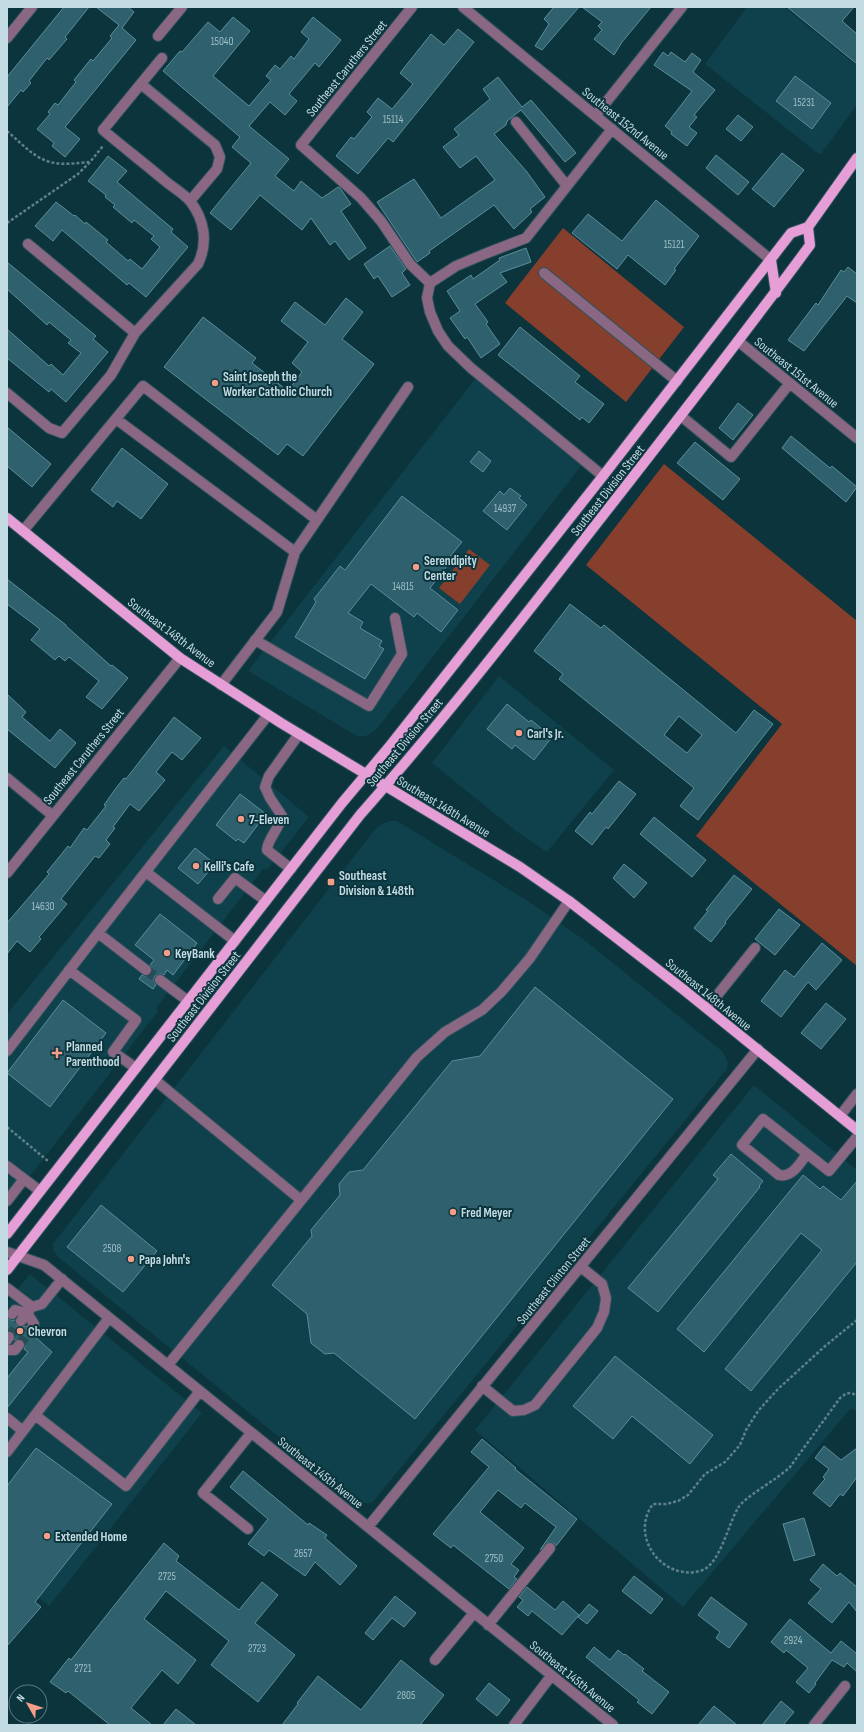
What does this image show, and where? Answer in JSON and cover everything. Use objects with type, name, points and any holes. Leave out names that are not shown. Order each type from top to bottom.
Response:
[{"type":"main road","points":[[808,227],[857,158]]},
{"type":"main road","name":"Southeast Division Street","points":[[7,1234],[290,869],[603,476],[791,233],[808,227],[810,245],[776,293],[537,600],[408,759],[360,815],[7,1270]]},
{"type":"main road","points":[[771,260],[776,293]]},
{"type":"main road","name":"Southeast 148th Avenue","points":[[7,518],[180,658],[268,715],[520,867],[569,901],[707,1008],[857,1130]]},
{"type":"street","points":[[158,36],[182,7]]},
{"type":"street","name":"Southeast Caruthers Street","points":[[412,7],[301,145],[360,198],[381,222],[410,264],[430,283]]},
{"type":"street","name":"Southeast 152nd Avenue","points":[[463,7],[771,260]]},
{"type":"street","points":[[596,115],[682,7]]},
{"type":"street","points":[[7,38],[27,9]]},
{"type":"street","points":[[7,393],[48,428],[62,433],[111,375],[135,333],[198,264],[202,256],[204,250],[204,230],[201,221],[190,201],[103,130],[162,58]]},
{"type":"street","points":[[141,84],[214,145],[220,157],[217,169],[190,201]]},
{"type":"street","points":[[516,122],[567,186]]},
{"type":"street","points":[[603,476],[471,368],[448,346],[438,330],[430,312],[427,298],[430,283],[462,264],[487,252],[526,238],[612,129]]},
{"type":"street","points":[[28,244],[135,333]]},
{"type":"street","points":[[544,272],[677,381]]},
{"type":"street","name":"Southeast 151st Avenue","points":[[738,341],[857,438]]},
{"type":"street","points":[[681,416],[731,457],[790,383]]},
{"type":"street","points":[[22,531],[143,386],[317,520]]},
{"type":"street","points":[[221,685],[277,612],[295,552],[408,387]]},
{"type":"street","points":[[116,419],[295,552]]},
{"type":"street","points":[[255,640],[369,706],[402,654],[395,618]]},
{"type":"street","name":"Southeast Caruthers Street","points":[[7,872],[180,658]]},
{"type":"street","points":[[7,1051],[268,715]]},
{"type":"street","points":[[290,869],[267,850],[267,845],[278,828],[282,816],[270,798],[265,787],[269,776],[300,734]]},
{"type":"street","points":[[7,778],[52,815]]},
{"type":"street","points":[[146,872],[235,941]]},
{"type":"street","points":[[218,899],[235,878],[266,901]]},
{"type":"street","points":[[168,1365],[417,1057],[445,1032],[482,1010],[502,991],[530,958],[569,901]]},
{"type":"street","points":[[98,933],[146,970]]},
{"type":"street","points":[[707,1008],[755,948]]},
{"type":"street","points":[[70,970],[136,1020],[113,1052],[136,1068]]},
{"type":"street","points":[[160,980],[188,1001]]},
{"type":"street","name":"Southeast Clinton Street","points":[[368,1527],[758,1049]]},
{"type":"street","points":[[155,1080],[301,1200]]},
{"type":"street","points":[[840,1116],[857,1094]]},
{"type":"street","points":[[807,1154],[791,1173],[785,1176],[779,1175],[742,1145],[763,1119],[829,1171],[857,1137]]},
{"type":"street","points":[[7,1166],[40,1191]]},
{"type":"street","points":[[7,1201],[24,1179]]},
{"type":"street","name":"Southeast 145th Avenue","points":[[7,1252],[44,1265],[62,1279],[613,1725]]},
{"type":"street","points":[[482,1386],[513,1411],[524,1410],[535,1404],[597,1328],[604,1312],[606,1298],[602,1284],[581,1267]]},
{"type":"street","points":[[27,1314],[42,1304],[62,1279]]},
{"type":"street","points":[[7,1288],[34,1324],[31,1329]]},
{"type":"street","points":[[12,1314],[15,1310],[27,1314]]},
{"type":"street","points":[[7,1452],[109,1318]]},
{"type":"street","points":[[7,1350],[15,1350],[19,1345]]},
{"type":"street","points":[[35,1415],[126,1486],[200,1391]]},
{"type":"street","points":[[7,1418],[23,1431]]},
{"type":"street","points":[[248,1529],[203,1493],[251,1432]]},
{"type":"street","points":[[488,1624],[550,1548]]},
{"type":"street","points":[[435,1660],[474,1613]]},
{"type":"street","points":[[514,1725],[551,1676]]},
{"type":"street","points":[[814,1725],[845,1686]]},
{"type":"path","points":[[7,131],[39,157],[48,162],[62,164],[90,162]]},
{"type":"path","points":[[7,223],[78,174],[90,162],[110,136]]},
{"type":"path","points":[[7,1127],[58,1169]]},
{"type":"path","points":[[857,1320],[824,1347],[778,1389],[758,1411],[746,1430],[740,1445],[725,1462],[705,1474],[688,1495],[678,1501],[666,1504],[653,1504],[648,1510],[644,1531],[652,1552],[660,1561],[674,1570],[684,1572],[701,1571],[710,1566],[731,1526],[738,1507],[790,1467],[840,1398],[849,1392],[857,1396]]},
{"type":"shaded area","points":[[747,7],[784,7],[857,66],[857,105],[820,155],[705,64]]},
{"type":"shaded area","points":[[563,228],[684,327],[626,402],[505,303]]},
{"type":"shaded area","name":"Serendipity Center","points":[[475,379],[581,466],[376,730],[366,736],[357,736],[248,671]]},
{"type":"shaded area","points":[[664,464],[857,621],[857,966],[696,836],[782,724],[586,565]]},
{"type":"shaded area","points":[[469,549],[490,565],[460,604],[439,588]]},
{"type":"shaded area","points":[[499,676],[614,770],[547,852],[516,831],[432,763]]},
{"type":"shaded area","points":[[224,746],[309,817],[267,870],[264,868],[156,1008],[158,1011],[7,1206],[7,1014]]},
{"type":"shaded area","points":[[390,821],[397,821],[528,901],[587,942],[723,1052],[728,1063],[727,1069],[376,1498],[371,1503],[365,1503],[359,1502],[58,1257],[53,1250],[53,1244],[376,828]]},
{"type":"shaded area","points":[[754,1085],[857,1170],[857,1412],[851,1408],[683,1607],[475,1430]]},
{"type":"shaded area","points":[[30,1274],[202,1413],[49,1606],[7,1572],[7,1303]]},
{"type":"building","points":[[64,7],[89,7],[65,37],[67,39],[49,60],[47,58],[29,81],[31,83],[23,92],[21,90],[7,107],[7,77]]},
{"type":"building","points":[[96,7],[128,7],[134,12],[122,28],[136,40],[65,127],[80,139],[65,157],[52,146],[54,143],[37,129],[50,114],[48,112],[55,103],[58,105],[76,82],[74,80],[91,59],[93,61],[112,38],[110,36],[119,25]]},
{"type":"building","points":[[554,7],[579,7],[542,50],[535,46],[549,24],[544,19]]},
{"type":"building","points":[[582,7],[651,7],[622,42],[614,55],[594,39],[602,30],[598,26],[602,22]]},
{"type":"building","points":[[787,7],[854,7],[842,21],[857,34],[857,64]]},
{"type":"building","points":[[233,17],[250,31],[213,76],[249,106],[271,80],[266,76],[275,65],[280,69],[291,56],[294,59],[309,39],[301,32],[313,17],[341,40],[319,67],[315,63],[289,94],[297,101],[285,115],[270,102],[249,126],[289,159],[275,176],[294,191],[301,181],[322,198],[338,187],[340,188],[351,204],[341,211],[366,248],[349,260],[335,241],[330,245],[311,218],[302,230],[260,195],[231,230],[210,213],[251,163],[232,147],[240,137],[163,71],[208,22],[220,32]]},
{"type":"building","points":[[458,29],[474,42],[393,142],[388,138],[358,174],[336,156],[351,137],[354,139],[372,117],[367,112],[378,98],[392,109],[413,84],[400,73],[431,34],[444,45]]},
{"type":"building","points":[[663,52],[668,56],[671,52],[685,62],[692,53],[701,60],[693,72],[715,90],[694,115],[697,117],[689,127],[697,133],[687,146],[671,134],[672,132],[665,126],[692,91],[654,65]]},
{"type":"building","points":[[795,76],[831,103],[812,129],[776,101]]},
{"type":"building","points":[[498,77],[522,107],[531,100],[576,153],[565,162],[521,110],[507,121],[506,125],[494,134],[527,172],[545,197],[530,209],[532,212],[514,229],[494,205],[429,251],[430,253],[417,262],[377,202],[414,179],[441,218],[495,180],[476,156],[460,168],[443,147],[459,135],[454,129],[490,99],[483,89]]},
{"type":"building","points":[[738,115],[753,127],[741,141],[726,129]]},
{"type":"building","points":[[782,153],[804,170],[774,207],[752,189]]},
{"type":"building","points":[[716,155],[749,182],[738,195],[706,168]]},
{"type":"building","points":[[108,156],[127,171],[117,182],[173,229],[171,232],[188,247],[146,297],[129,283],[127,285],[62,230],[53,241],[35,226],[56,202],[85,224],[86,222],[108,240],[106,242],[128,261],[130,259],[142,269],[160,247],[151,239],[154,236],[134,220],[132,223],[113,207],[115,205],[105,197],[106,195],[88,181]]},
{"type":"building","points":[[656,200],[699,236],[674,269],[676,270],[665,285],[628,255],[617,269],[572,233],[588,214],[622,241]]},
{"type":"building","points":[[390,246],[406,269],[402,273],[410,285],[392,297],[378,276],[374,279],[364,264]]},
{"type":"building","points":[[526,248],[531,262],[500,273],[507,282],[475,304],[488,322],[486,324],[500,344],[481,358],[467,337],[465,339],[450,318],[460,311],[447,291],[471,275],[473,279],[500,260],[499,258]]},
{"type":"building","points":[[7,262],[96,336],[93,339],[108,352],[66,402],[51,389],[49,392],[7,358],[7,329],[49,366],[51,364],[63,375],[81,353],[68,343],[71,340],[49,322],[47,325],[7,289]]},
{"type":"building","points":[[848,267],[857,274],[857,303],[847,296],[804,351],[788,340],[816,303],[818,305],[841,270],[844,272]]},
{"type":"building","name":"Saint Joseph the Worker Catholic Church","points":[[346,298],[363,312],[342,339],[374,364],[303,456],[287,444],[278,455],[164,367],[203,317],[256,358],[252,363],[288,391],[302,372],[292,363],[308,342],[281,321],[295,302],[325,325]]},
{"type":"building","points":[[520,327],[580,376],[575,382],[604,404],[589,423],[582,417],[580,420],[498,355]]},
{"type":"building","points":[[738,403],[753,415],[733,440],[719,428]]},
{"type":"building","points":[[7,427],[51,464],[32,487],[7,466]]},
{"type":"building","points":[[791,436],[830,468],[832,466],[857,487],[846,502],[782,448]]},
{"type":"building","points":[[695,442],[740,479],[723,500],[677,463]]},
{"type":"building","points":[[122,448],[168,484],[141,519],[117,501],[113,507],[91,490]]},
{"type":"building","points":[[479,451],[491,461],[483,472],[470,462]]},
{"type":"building","points":[[510,488],[521,496],[519,498],[527,505],[507,530],[483,511],[500,491],[504,495]]},
{"type":"building","points":[[402,496],[462,542],[444,564],[447,566],[430,588],[458,610],[441,632],[417,613],[414,617],[371,584],[348,613],[363,622],[360,628],[382,641],[379,646],[384,649],[365,679],[295,637],[316,602],[314,599],[340,566],[345,570]]},
{"type":"building","points":[[7,579],[66,625],[111,666],[112,665],[128,678],[102,709],[86,697],[99,681],[69,657],[65,661],[59,656],[55,660],[31,640],[40,629],[7,604]]},
{"type":"building","points":[[570,604],[601,628],[604,625],[736,733],[754,710],[773,724],[698,820],[680,806],[694,788],[559,679],[563,674],[534,651]],"holes":[[[679,716],[702,735],[687,753],[664,735]]]},
{"type":"building","points":[[7,694],[26,712],[22,717],[50,741],[60,729],[76,743],[55,768],[7,729]]},
{"type":"building","name":"Carl's Jr.","points":[[507,704],[529,722],[531,720],[552,737],[534,760],[515,745],[512,749],[487,729]]},
{"type":"building","points":[[174,717],[201,738],[182,760],[172,752],[156,772],[165,780],[139,811],[130,804],[113,827],[115,828],[106,840],[110,844],[99,858],[95,856],[61,899],[67,904],[39,937],[41,939],[30,952],[17,941],[7,954],[7,923],[49,874],[47,872],[68,846],[70,848],[84,828],[87,830],[106,806],[104,805],[116,788],[124,778],[126,779]]},
{"type":"building","points":[[619,781],[636,794],[608,829],[606,827],[592,845],[575,831],[590,812],[592,814]]},
{"type":"building","name":"7-Eleven","points":[[240,794],[266,814],[244,843],[238,839],[236,841],[216,825]]},
{"type":"building","points":[[654,817],[706,860],[692,877],[640,834]]},
{"type":"building","name":"Kelli's Cafe","points":[[195,848],[215,864],[198,884],[178,868]]},
{"type":"building","points":[[624,864],[647,883],[634,898],[613,878]]},
{"type":"building","points":[[734,875],[752,889],[711,942],[694,928],[708,911],[706,910]]},
{"type":"building","points":[[779,909],[800,925],[775,955],[755,939]]},
{"type":"building","name":"KeyBank","points":[[160,914],[197,943],[173,975],[167,970],[164,975],[160,974],[155,976],[154,980],[156,985],[153,989],[139,979],[142,975],[146,976],[151,974],[152,970],[150,965],[154,960],[135,945]]},
{"type":"building","points":[[822,943],[842,960],[816,990],[808,982],[781,1017],[761,1001],[785,970],[794,977]]},
{"type":"building","name":"Fred Meyer","points":[[535,987],[673,1099],[415,1419],[334,1353],[325,1354],[311,1343],[307,1314],[272,1285],[312,1236],[311,1230],[340,1195],[339,1184],[349,1172],[363,1170],[452,1061],[480,1056]]},
{"type":"building","name":"Planned Parenthood","points":[[63,1000],[106,1033],[50,1107],[7,1073]]},
{"type":"building","points":[[826,1003],[846,1019],[821,1049],[801,1033]]},
{"type":"building","points":[[731,1154],[763,1181],[759,1186],[760,1187],[658,1312],[628,1288],[718,1179],[713,1175]]},
{"type":"building","points":[[803,1175],[820,1189],[823,1186],[841,1200],[857,1181],[857,1262],[751,1391],[725,1369],[822,1250],[801,1233],[704,1352],[677,1329]]},
{"type":"building","points":[[101,1205],[157,1251],[123,1292],[67,1247]]},
{"type":"building","points":[[7,1318],[15,1320],[17,1326],[26,1326],[25,1329],[27,1334],[33,1335],[52,1352],[7,1408],[7,1378],[28,1352],[24,1349],[25,1346],[23,1340],[14,1340],[15,1334],[12,1331],[7,1331]]},
{"type":"building","points":[[615,1356],[713,1435],[690,1464],[632,1416],[613,1439],[573,1406]]},
{"type":"building","points":[[482,1439],[516,1468],[515,1469],[577,1519],[556,1546],[554,1543],[548,1542],[540,1550],[556,1527],[525,1503],[521,1508],[498,1490],[480,1512],[524,1548],[511,1564],[519,1570],[514,1577],[517,1579],[509,1589],[453,1545],[451,1548],[433,1534],[489,1467],[471,1452]]},
{"type":"building","points":[[824,1446],[841,1460],[857,1448],[857,1477],[843,1496],[840,1494],[830,1507],[813,1493],[825,1479],[823,1477],[829,1469],[815,1458]]},
{"type":"building","name":"Extended Home","points":[[36,1448],[112,1504],[35,1602],[41,1607],[7,1646],[7,1486]]},
{"type":"building","points":[[243,1471],[308,1525],[309,1523],[327,1535],[325,1538],[357,1566],[340,1585],[315,1562],[305,1576],[269,1550],[264,1556],[248,1544],[268,1519],[230,1487]]},
{"type":"building","points":[[804,1518],[815,1555],[794,1561],[783,1524]]},
{"type":"building","points":[[164,1543],[179,1556],[176,1561],[239,1610],[262,1582],[278,1595],[255,1623],[295,1655],[258,1702],[211,1665],[229,1641],[166,1591],[144,1619],[196,1660],[178,1684],[162,1670],[131,1708],[152,1725],[110,1725],[68,1691],[66,1693],[50,1682],[69,1658],[71,1660]]},
{"type":"building","points":[[823,1564],[837,1576],[840,1573],[857,1587],[857,1612],[849,1602],[832,1623],[808,1603],[821,1589],[810,1580]]},
{"type":"building","points":[[634,1576],[663,1599],[651,1614],[622,1591]]},
{"type":"building","points":[[527,1587],[555,1610],[563,1601],[579,1615],[562,1635],[532,1611],[528,1616],[517,1607],[523,1600],[519,1597]]},
{"type":"building","points":[[395,1596],[416,1613],[404,1627],[392,1618],[373,1640],[365,1633]]},
{"type":"building","points":[[711,1597],[747,1624],[729,1648],[716,1638],[720,1632],[698,1615]]},
{"type":"building","points":[[589,1604],[598,1611],[587,1624],[578,1617]]},
{"type":"building","points":[[790,1619],[831,1653],[841,1641],[857,1654],[857,1672],[847,1663],[844,1667],[832,1660],[809,1693],[796,1682],[808,1668],[786,1650],[784,1653],[771,1642]]},
{"type":"building","points":[[594,1647],[610,1660],[618,1650],[624,1655],[625,1654],[644,1669],[642,1671],[669,1692],[652,1714],[637,1702],[639,1700],[586,1657]]},
{"type":"building","points":[[401,1660],[444,1695],[420,1725],[282,1725],[318,1676],[361,1710]]},
{"type":"building","points":[[489,1683],[510,1700],[497,1716],[476,1699]]},
{"type":"building","points":[[781,1701],[794,1712],[783,1725],[762,1725]]},
{"type":"building","points":[[714,1706],[737,1725],[698,1725]]},
{"type":"building","points":[[176,1709],[196,1725],[163,1725]]},
{"type":"tunnel","points":[[146,970],[160,980]]},
{"type":"tunnel","points":[[9,1337],[21,1321]]},
{"type":"tunnel","points":[[19,1345],[31,1329]]},
{"type":"place","name":"Saint Joseph the Worker Catholic Church","points":[[215,383]]},
{"type":"place","name":"Serendipity Center","points":[[416,567]]},
{"type":"place","name":"Carl's Jr.","points":[[519,733]]},
{"type":"place","name":"7-Eleven","points":[[241,819]]},
{"type":"place","name":"Kelli's Cafe","points":[[196,866]]},
{"type":"place","name":"Southeast Division & 148th","points":[[331,882]]},
{"type":"place","name":"KeyBank","points":[[167,953]]},
{"type":"place","name":"Planned Parenthood","points":[[57,1053]]},
{"type":"place","name":"Fred Meyer","points":[[453,1212]]},
{"type":"place","name":"Papa John's","points":[[131,1259]]},
{"type":"place","name":"Chevron","points":[[20,1331]]},
{"type":"place","name":"Extended Home","points":[[47,1536]]}]
